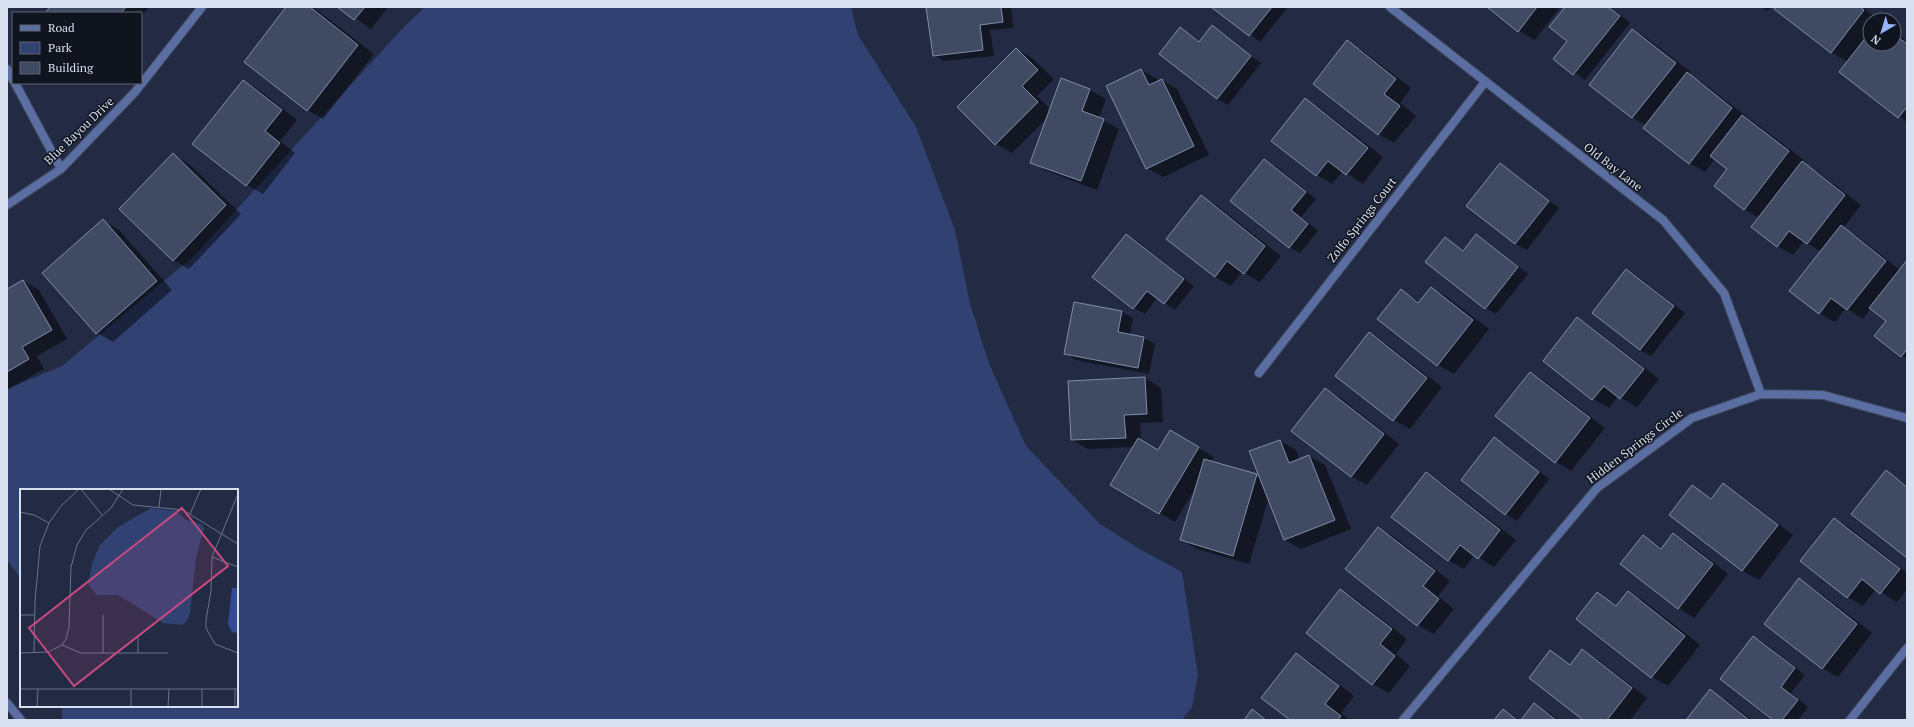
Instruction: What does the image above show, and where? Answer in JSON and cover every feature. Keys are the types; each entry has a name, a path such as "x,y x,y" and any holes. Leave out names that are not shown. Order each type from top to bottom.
{"street":[{"name":"Blue Bayou Drive","path":"142,83 202,7"},
{"name":"Old Bay Lane","path":"1390,7 1663,220 1724,293 1761,394"},
{"path":"7,69 12,78"},
{"name":"Zolfo Springs Court","path":"1259,373 1485,82"},
{"path":"16,84 61,169"},
{"name":"Blue Bayou Drive","path":"7,205 61,169 141,84"},
{"name":"Hidden Springs Circle","path":"1403,720 1597,488 1692,418 1761,394 1823,395 1907,418"},
{"path":"1850,720 1907,648"},
{"path":"7,703 21,720"}],"green space":[{"path":"425,7 851,7 858,35 916,127 955,230 970,304 990,366 1026,446 1100,524 1138,548 1182,572 1198,675 1192,707 1182,720 62,720 62,707 238,707 238,489 20,489 20,578 7,560 7,389 62,366 194,256 402,29"}],"building":[{"path":"50,7 126,7 122,12 46,12"},
{"path":"286,7 310,7 358,45 307,111 244,62"},
{"path":"337,7 365,7 354,20"},
{"path":"926,7 1001,7 1003,22 980,25 983,50 933,56"},
{"path":"1211,7 1272,7 1249,36"},
{"path":"1487,7 1537,7 1518,32"},
{"path":"1565,7 1608,7 1620,16 1573,75 1553,59 1567,41 1549,27"},
{"path":"1775,7 1860,7 1864,10 1831,53 1774,9"},
{"path":"1212,25 1251,56 1217,99 1159,54 1180,27 1199,42"},
{"path":"1632,29 1676,63 1632,118 1589,85"},
{"path":"1347,40 1396,79 1384,94 1400,106 1378,135 1313,84"},
{"path":"1902,40 1907,44 1907,107 1898,118 1839,72 1862,42 1862,52 1902,52"},
{"path":"1016,48 1038,70 1022,86 1038,102 995,145 957,107"},
{"path":"1141,69 1149,85 1162,79 1194,146 1146,169 1106,86"},
{"path":"1687,72 1732,108 1689,164 1643,128"},
{"path":"1061,78 1090,89 1082,111 1104,119 1081,181 1030,163"},
{"path":"243,80 282,110 265,131 280,143 246,186 192,144"},
{"path":"1305,98 1368,148 1346,175 1328,161 1316,176 1271,141"},
{"path":"1742,115 1789,151 1744,210 1714,186 1727,169 1710,156"},
{"path":"173,153 226,205 173,261 119,209"},
{"path":"1264,159 1306,192 1291,210 1308,224 1289,248 1230,201"},
{"path":"1802,161 1845,195 1807,244 1789,231 1777,247 1751,227"},
{"path":"1500,163 1549,201 1515,244 1466,206"},
{"path":"1201,195 1265,246 1244,274 1227,261 1215,277 1166,239"},
{"path":"103,219 157,281 96,334 42,273"},
{"path":"1841,225 1886,261 1847,310 1831,298 1819,314 1789,291"},
{"path":"1126,234 1184,279 1164,304 1147,291 1133,309 1092,277"},
{"path":"1476,234 1518,267 1485,309 1425,262 1445,237 1463,251"},
{"path":"1907,260 1907,349 1901,357 1874,336 1886,321 1869,308"},
{"path":"1626,269 1674,306 1640,350 1592,313"},
{"path":"23,280 52,330 22,347 29,359 7,372 7,289"},
{"path":"1431,287 1473,320 1437,366 1377,319 1401,289 1418,303"},
{"path":"1074,302 1122,311 1118,332 1144,337 1138,368 1064,354"},
{"path":"1577,317 1644,369 1620,399 1604,386 1592,400 1543,361"},
{"path":"1369,332 1427,378 1393,421 1335,376"},
{"path":"1530,372 1590,418 1555,463 1495,416"},
{"path":"1145,377 1147,414 1124,415 1126,438 1071,440 1068,381"},
{"path":"1325,388 1384,434 1351,477 1291,431"},
{"path":"1170,430 1199,447 1159,514 1110,485 1138,438 1158,450"},
{"path":"1494,437 1539,472 1505,515 1461,480"},
{"path":"1280,440 1289,463 1309,455 1335,520 1284,540 1249,451"},
{"path":"1204,459 1257,474 1233,556 1180,540"},
{"path":"1886,470 1907,487 1907,558 1851,514"},
{"path":"1426,472 1500,530 1478,559 1460,545 1448,561 1391,517"},
{"path":"1723,483 1778,525 1742,571 1669,515 1692,485 1711,499"},
{"path":"1834,518 1900,569 1880,594 1862,579 1847,598 1800,561"},
{"path":"1378,527 1435,571 1423,586 1439,599 1417,626 1345,569"},
{"path":"1673,533 1713,564 1678,609 1620,564 1643,535 1661,549"},
{"path":"1799,578 1857,624 1822,669 1764,624"},
{"path":"1340,589 1392,629 1380,644 1395,656 1372,685 1306,633"},
{"path":"1628,591 1685,636 1651,678 1576,619 1597,592 1616,606"},
{"path":"1753,636 1795,668 1781,687 1798,700 1782,720 1773,720 1720,679"},
{"path":"1582,649 1632,688 1607,720 1583,720 1529,678 1550,650 1570,665"},
{"path":"1296,653 1339,686 1325,704 1341,716 1338,720 1290,720 1261,698"},
{"path":"1710,689 1749,720 1686,720"},
{"path":"1534,703 1556,720 1521,720"},
{"path":"1252,709 1266,720 1244,720"},
{"path":"1503,709 1517,720 1494,720"}]}
